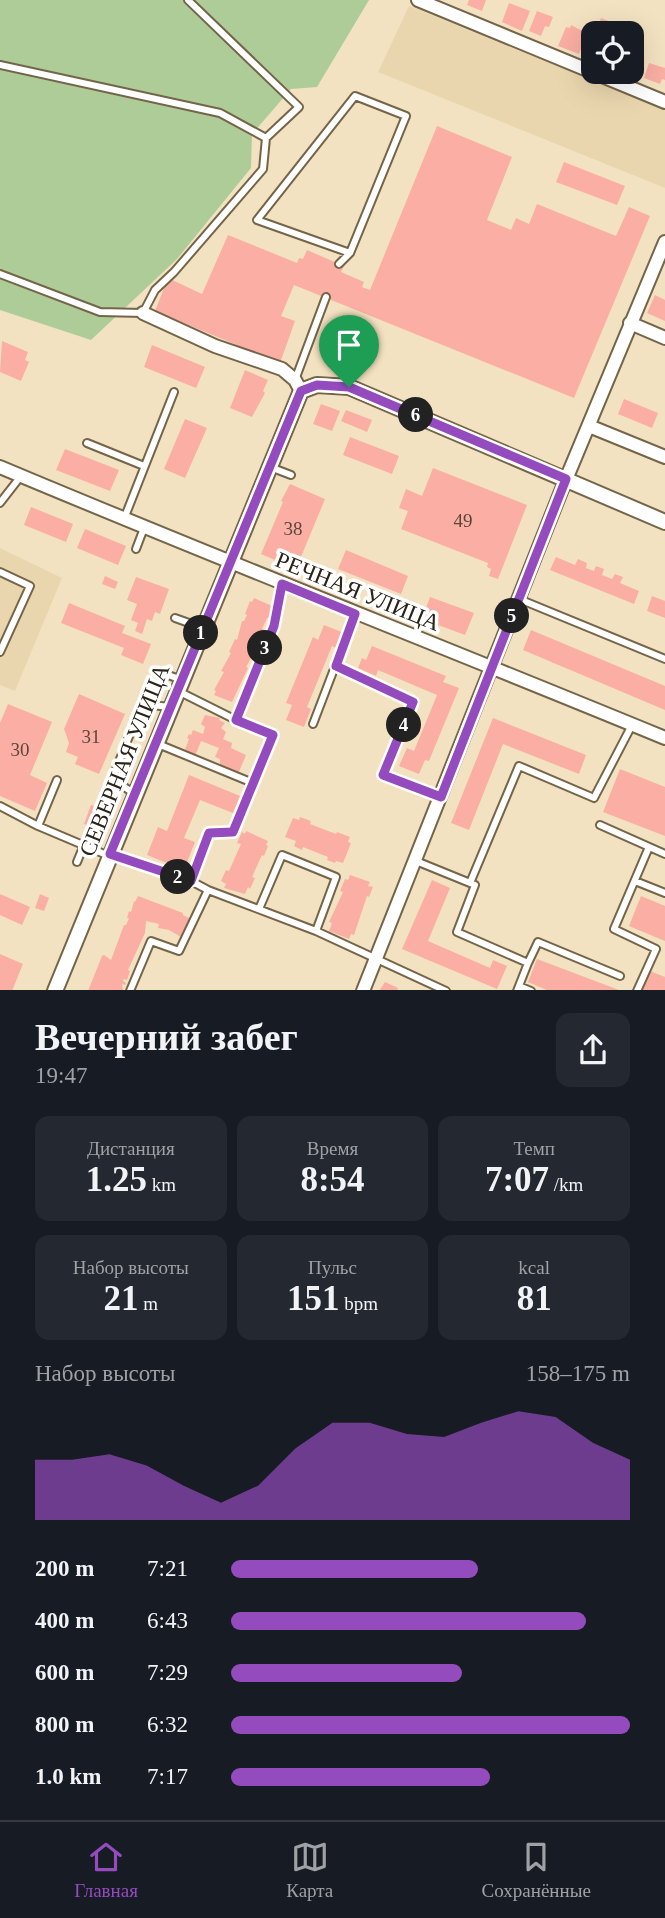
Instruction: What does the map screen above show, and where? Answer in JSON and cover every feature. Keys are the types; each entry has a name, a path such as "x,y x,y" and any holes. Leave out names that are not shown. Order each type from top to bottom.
{"street":[{"path":"418,0 665,102"},
{"path":"363,990 566,479 665,242"},
{"path":"143,313 215,346 282,369 298,385 349,387 665,522"},
{"path":"630,323 665,338"},
{"name":"СЕВЕРНАЯ УЛИЦА","path":"55,990 270,466 298,385"},
{"path":"589,426 665,457"},
{"name":"РЕЧНАЯ УЛИЦА","path":"0,467 229,563 665,738"}],"lane":[{"path":"0,274 100,312 143,313 155,290 174,272 262,169 266,138 299,107 188,0"},
{"path":"0,65 220,113 266,138"},
{"path":"339,264 350,253 406,116 355,96 257,220 350,253"},
{"path":"298,385 326,298"},
{"path":"124,519 174,392"},
{"path":"87,443 144,466"},
{"path":"270,466 290,475"},
{"path":"0,503 21,476"},
{"path":"136,549 144,528"},
{"path":"0,573 30,586 0,652"},
{"path":"236,720 274,626 282,584"},
{"path":"519,599 665,659"},
{"path":"313,724 355,614"},
{"path":"175,618 203,628"},
{"path":"336,666 413,702 383,775 441,797"},
{"path":"157,671 236,720 273,735 233,832 209,833 191,881"},
{"path":"135,794 112,779 142,704 170,707"},
{"path":"470,883 519,766 594,798 632,725"},
{"path":"156,743 253,783"},
{"path":"38,826 57,780"},
{"path":"0,806 38,826 109,855 191,881 316,931 446,990"},
{"path":"600,825 665,854"},
{"path":"77,862 84,845"},
{"path":"649,847 614,929 665,952"},
{"path":"259,909 282,855 335,877 316,931"},
{"path":"416,860 475,885 457,932 528,963"},
{"path":"635,881 665,893"},
{"path":"130,990 151,941 178,951 208,890"},
{"path":"530,990 518,988 538,942 620,976"},
{"path":"637,990 656,949"}],"shaded area":[{"path":"409,6 581,76 581,84 601,84 665,110 665,188 378,72"},
{"path":"0,548 62,578 15,691 0,685"}],"green space":[{"path":"0,0 369,0 317,87 291,89 252,134 251,168 177,259 91,340 0,310"}],"building":[{"path":"469,0 486,0 482,11 467,5"},
{"path":"509,3 530,11 522,31 502,22"},
{"path":"537,11 553,17 541,36 529,31"},
{"path":"571,25 581,30 579,54 558,46 566,27 570,28"},
{"path":"649,63 665,68 665,80 662,79 660,84 644,78"},
{"path":"437,126 512,157 487,220 511,230 516,218 529,224 537,204 616,236 629,207 650,216 574,398 294,285 281,316 295,321 280,363 155,311 168,278 202,294 228,235 297,263 299,258 303,259 307,250 344,266 341,272 364,282 362,287 370,290"},
{"path":"564,162 625,186 617,205 556,182"},
{"path":"655,295 665,300 665,321 647,313"},
{"path":"2,341 28,352 25,360 29,362 21,381 0,372"},
{"path":"152,345 205,367 196,388 144,367"},
{"path":"245,370 268,380 263,391 265,393 252,417 230,408"},
{"path":"624,399 658,413 652,428 618,414"},
{"path":"321,404 340,411 332,431 313,424"},
{"path":"346,410 372,420 367,432 341,421"},
{"path":"185,419 207,428 185,478 164,469"},
{"path":"350,437 399,456 392,474 343,455"},
{"path":"65,449 119,470 110,491 56,470"},
{"path":"433,468 527,505 498,579 489,576 491,569 487,567 488,563 401,529 408,511 399,508 406,489 422,496"},
{"path":"290,484 325,499 296,569 261,554"},
{"path":"31,507 73,524 66,542 24,525"},
{"path":"85,529 126,546 118,565 77,548"},
{"path":"346,550 408,576 401,594 338,569"},
{"path":"556,557 575,565 578,559 587,563 586,568 594,571 596,566 604,569 602,575 612,579 615,574 623,577 620,583 639,591 634,604 550,570"},
{"path":"105,576 118,582 115,589 102,584"},
{"path":"136,577 169,589 160,614 155,612 152,621 147,619 142,634 135,631 138,623 131,620 137,604 127,600"},
{"path":"652,596 665,601 665,618 647,611"},
{"path":"430,597 474,613 465,635 422,619"},
{"path":"254,598 272,606 270,610 273,612 267,618 232,702 214,695 214,690 224,672 221,671 231,653 229,652 235,639 237,640 250,601"},
{"path":"69,603 125,626 122,633 151,644 143,664 121,655 124,648 61,623"},
{"path":"324,625 344,633 338,649 332,646 307,707 311,709 304,727 286,720 292,705 286,703 313,637 318,640"},
{"path":"531,630 665,686 665,710 523,650"},
{"path":"372,646 446,676 443,682 459,688 429,761 425,760 419,774 399,766 407,748 414,751 437,695 378,670 376,676 358,668 362,658 366,660"},
{"path":"79,694 125,714 99,774 75,764 78,757 66,752 69,743 64,729"},
{"path":"8,704 52,722 30,775 47,783 35,811 0,796 0,723"},
{"path":"205,715 220,718 219,720 225,723 221,728 226,732 223,739 232,743 231,748 246,755 238,774 220,766 220,759 215,757 219,748 201,741 195,756 184,752 189,739 187,738 193,730 203,734 205,727 201,724"},
{"path":"493,718 586,755 579,774 503,744 469,830 451,823"},
{"path":"620,769 665,787 665,836 603,812"},
{"path":"189,775 240,796 233,813 200,800 184,838 195,842 184,870 147,855 158,827 167,831"},
{"path":"91,805 109,812 102,830 84,824"},
{"path":"300,817 311,821 310,824 350,837 348,842 351,843 343,863 327,860 328,857 303,847 302,850 294,846 296,841 285,837 293,818 299,820"},
{"path":"246,831 268,841 268,846 252,877 255,878 250,889 248,887 245,894 224,888 226,884 221,881 226,870 229,871 241,844 237,843 242,832 245,834"},
{"path":"350,875 370,882 368,886 373,887 369,897 367,896 354,935 351,934 349,939 329,931 332,923 329,922 343,892 340,891 345,879 348,880"},
{"path":"432,880 450,888 428,941 490,968 493,960 507,966 497,989 402,949"},
{"path":"0,894 30,907 22,925 0,915"},
{"path":"40,894 49,898 44,911 35,908"},
{"path":"138,896 183,913 189,918 186,931 183,930 181,937 169,930 158,928 159,924 146,921 145,933 128,970 127,980 123,981 126,983 122,984 123,990 88,990 102,956 111,960 129,918 129,911 131,912"},
{"path":"641,896 665,906 665,941 629,926"},
{"path":"0,954 23,964 12,990 0,990"},
{"path":"537,959 619,990 547,990 528,982"},
{"path":"647,972 665,977 665,990 642,990"},
{"path":"385,982 398,988 397,990 380,990"}],"route":[{"path":"317,385 349,387 566,479 441,797 383,775 413,702 336,666 355,614 282,584 274,626 236,720 273,735 233,832 209,833 191,881 110,854 301,391 317,385"}]}
